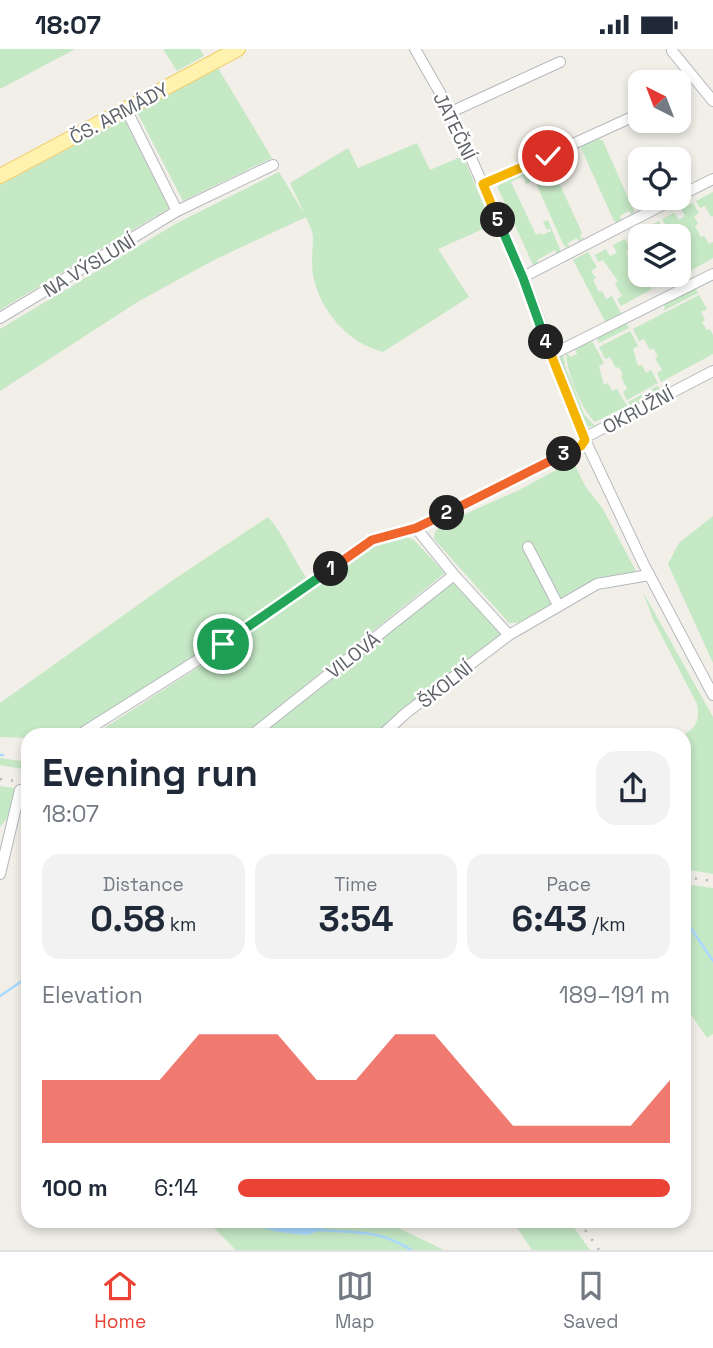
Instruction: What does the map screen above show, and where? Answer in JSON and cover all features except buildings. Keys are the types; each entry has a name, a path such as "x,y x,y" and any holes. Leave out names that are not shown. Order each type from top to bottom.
{"main road":[{"name":"ČS. ARMÁDY","path":"0,176 238,49"}],"street":[{"name":"JATEČNÍ","path":"415,49 451,112 483,184 523,278 585,440"},
{"path":"672,51 713,101"},
{"path":"680,63 692,56"},
{"path":"451,112 560,62"},
{"path":"126,109 177,211"},
{"path":"483,184 628,119"},
{"name":"NA VÝSLUNÍ","path":"0,318 177,211 273,165"},
{"path":"691,190 713,179"},
{"path":"523,278 652,210"},
{"path":"551,355 713,274"},
{"name":"OKRUŽNÍ","path":"713,371 585,440 649,575 713,695"},
{"path":"95,728 223,644 372,540 416,528 581,446 585,440"},
{"path":"416,528 454,575 509,635"},
{"path":"528,547 558,605"},
{"name":"VILOVÁ","path":"261,728 454,575"},
{"name":"ŠKOLNÍ","path":"390,728 509,635 558,605 608,580 649,575"},
{"path":"0,874 20,790"}],"green space":[{"path":"0,49 75,49 0,89"},
{"path":"163,49 200,49 204,56 177,71"},
{"path":"218,68 272,158 183,201 137,112"},
{"path":"124,119 169,208 0,310 0,185"},
{"path":"596,138 603,141 628,197 628,210 634,211 632,216 629,211 620,216 622,222 614,221 581,148"},
{"path":"417,143 430,170 463,156 492,225 438,249 469,297 383,352 370,348 347,333 322,301 313,275 313,235 306,217 214,260 139,301 0,391 0,329 177,223 279,172 305,215 290,183 348,148 358,168"},
{"path":"546,161 551,165 582,233 581,238 584,237 580,243 577,238 568,243 570,249 564,246 531,172 531,168"},
{"path":"524,172 531,182 526,184 523,176 511,182 536,235 551,231 550,228 547,230 543,222 548,220 561,252 558,255 555,250 537,260 539,265 534,267 497,186"},
{"path":"713,192 711,217 705,206 700,208 696,201"},
{"path":"693,203 699,213 694,216 698,224 695,226 701,237 704,236 709,244 713,242 713,258 691,270 691,224 665,224 662,219 674,213 679,220 685,216 682,210 691,210"},
{"path":"625,239 628,244 628,287 652,289 621,306 617,299 622,296 615,284 618,281 603,260 598,262 595,255 606,249 610,256 617,253 613,245"},
{"path":"588,252 597,267 591,271 596,278 593,280 599,292 602,291 606,299 612,296 622,315 606,323 573,260"},
{"path":"694,286 698,293 663,311 665,308 662,302"},
{"path":"699,295 707,309 701,312 705,320 702,322 713,335 713,354 661,382 657,373 662,370 655,358 658,356 653,348 650,350 644,339 639,341 633,329"},
{"path":"626,323 629,328 599,343 596,336"},
{"path":"630,331 638,346 633,349 638,366 642,365 646,373 651,370 658,383 627,400 623,392 627,389 621,376 623,374 610,357 605,359 599,347"},
{"path":"592,341 604,363 599,367 604,385 608,383 612,391 617,389 627,406 595,422 576,390 566,353 571,357 577,354 575,349"},
{"path":"563,353 584,414 595,426 588,427 584,424 559,359"},
{"path":"657,386 663,391 632,407 628,402"},
{"path":"573,461 585,486 603,509 637,573 596,580 538,615 509,623 434,539 435,532 441,525 519,490"},
{"path":"713,516 713,663 668,564 679,543"},
{"path":"268,517 307,579 230,634 91,725 84,728 21,728 21,738 0,737 0,703 173,580"},
{"path":"407,537 414,540 445,573 252,728 104,728 233,645 374,546"},
{"path":"452,581 503,635 387,728 269,728"},
{"path":"643,592 713,717 713,874 691,870 691,730 698,719 697,704 653,619"},
{"path":"0,758 21,761 21,769 0,765"},
{"path":"0,786 21,789 21,813 13,811 0,827"},
{"path":"691,885 713,888 713,1034 707,1038 691,1014"},
{"path":"214,1228 398,1228 444,1250 236,1250"},
{"path":"517,1228 574,1228 590,1250 532,1250"}],"water":[{"path":"263,1228 324,1229 307,1235"}],"waterway":[{"path":"691,928 713,961"},
{"path":"0,996 21,982"},
{"path":"317,1230 377,1235 411,1250"}],"railway":[{"path":"0,779 21,782"},
{"path":"691,878 713,881"},
{"path":"584,1228 599,1250"}],"route":[{"path":"223,644 372,540 416,528 495,491 581,446 585,440 523,278 483,184 548,156"}]}
